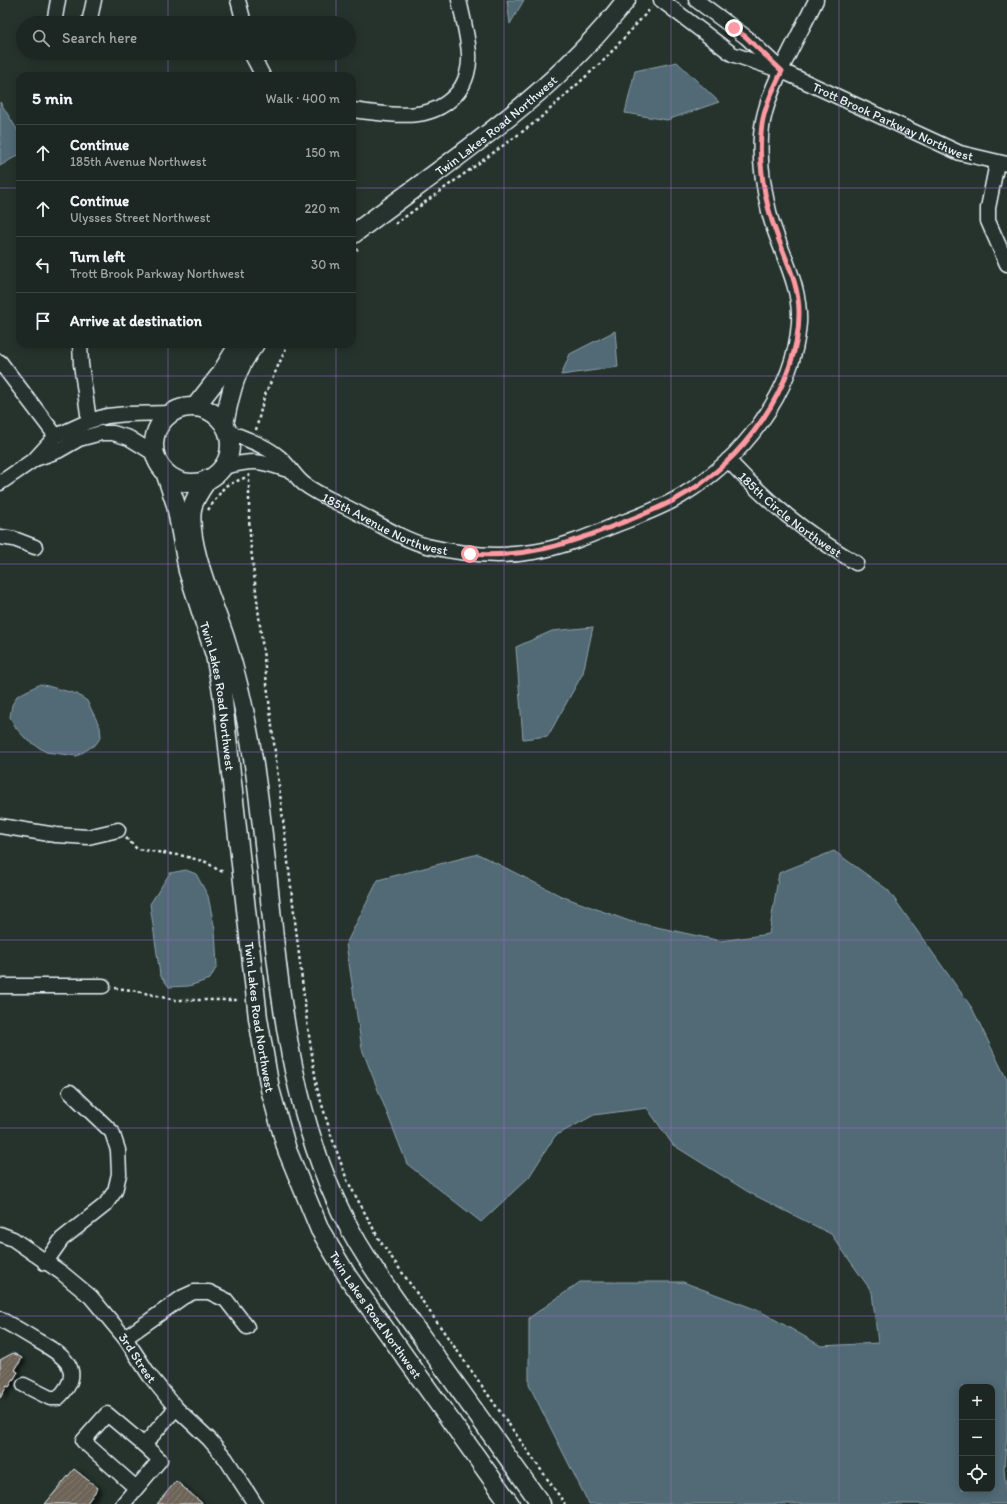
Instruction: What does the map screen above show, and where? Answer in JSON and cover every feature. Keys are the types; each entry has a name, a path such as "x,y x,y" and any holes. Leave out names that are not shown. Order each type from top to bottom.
{"main road":[{"name":"Twin Lakes Road Northwest","path":"356,232 513,115 552,82 570,65 626,0"},
{"path":"195,407 220,376 237,348"},
{"path":"226,428 216,416 206,410 195,407 183,408 172,412 163,420 156,430 154,442 155,454 165,472 174,479 185,482 197,483 208,479 223,467 229,456 230,443 226,428 233,382 244,357 252,348"},
{"name":"Twin Lakes Road Northwest","path":"165,472 175,499 188,571 215,655 220,685 258,1018 270,1089 287,1150 317,1223 348,1277 510,1504"},
{"name":"Twin Lakes Road Northwest","path":"208,479 192,508 194,545 236,671 250,736 292,1064 314,1148 336,1203 367,1258 541,1504"}],"street":[{"path":"55,16 58,0"},
{"path":"91,16 94,0"},
{"path":"238,0 242,16"},
{"path":"356,110 416,116 429,113 452,99 460,89 469,66 469,54 459,0"},
{"name":"Trott Brook Parkway Northwest","path":"661,0 732,54 782,71 935,143 960,153 1002,163"},
{"name":"Trott Brook Parkway Northwest","path":"696,0 746,37 782,71"},
{"name":"185th Avenue Northwest","path":"226,428 266,448 282,459 303,483 316,491 407,538 427,546 470,554 492,555 534,552 591,535 640,516 678,498 707,478 728,460 762,420 778,392 792,360 798,326 799,312 797,291 770,216 762,165 762,124 771,94 816,0"},
{"path":"255,60 262,72"},
{"path":"1002,163 988,208 988,220 1007,264"},
{"path":"80,348 89,421"},
{"path":"0,362 56,436"},
{"path":"0,484 35,459 56,436 89,421 107,416 172,412"},
{"path":"35,459 58,451 79,439 101,433 113,433 129,438 155,454"},
{"name":"185th Circle Northwest","path":"728,460 754,488 799,526 856,563"},
{"name":"185th Avenue Northwest","path":"223,467 250,461 270,463 292,472"},
{"path":"0,537 14,539 34,547"},
{"path":"0,826 56,835 88,837 118,830"},
{"path":"0,986 103,986"},
{"path":"45,1263 62,1239 105,1205 115,1191 119,1174 118,1150 112,1132 70,1092"},
{"name":"3rd Street","path":"0,1234 13,1239 45,1263 62,1273 91,1297 125,1338 150,1376 176,1408 210,1439 226,1459 255,1504"},
{"path":"125,1338 183,1297 194,1292 209,1292 226,1300 247,1327"},
{"path":"0,1319 58,1353 69,1365 71,1375 70,1382 58,1398 50,1398 24,1385"},
{"path":"144,1446 176,1408"},
{"path":"123,1504 160,1460 107,1414 83,1441 136,1488"}],"path":[{"path":"255,434 264,397 286,348"},
{"path":"250,461 249,518 251,549 298,955 317,1088 332,1138 347,1180 380,1241 565,1504"},
{"path":"118,830 137,849 199,860 206,862 224,872"},
{"path":"103,986 132,990 175,1000 238,1000"}],"water":[{"path":"507,0 524,0 510,24"},
{"path":"677,62 719,102 667,120 625,113 635,71"},
{"path":"0,102 16,128 16,156 0,166"},
{"path":"615,331 618,367 561,375 570,354"},
{"path":"593,627 583,673 548,736 523,739 516,647 552,631"},
{"path":"40,684 77,694 87,701 100,727 101,737 96,744 77,756 46,752 26,739 16,728 10,717 12,705 17,696"},
{"path":"834,851 888,890 972,1008 1007,1080 1007,1434 1004,1468 1007,1504 589,1504 529,1385 529,1318 580,1282 683,1282 760,1311 821,1346 878,1343 872,1292 831,1234 750,1193 673,1145 647,1108 594,1115 555,1136 529,1177 481,1222 407,1164 362,1049 346,944 378,880 478,854 561,896 629,921 721,941 769,934 779,873"},
{"path":"186,870 196,874 208,896 215,930 217,966 210,979 189,986 169,987 160,975 150,904 170,873"}],"building":[{"path":"13,1353 22,1358 15,1370 18,1372 0,1398 0,1360"},
{"path":"74,1469 98,1488 86,1504 45,1504"},
{"path":"176,1481 203,1504 157,1504"}],"route":[{"path":"470,554 492,555 534,552 591,535 640,516 678,498 713,474 728,460 762,420 778,392 792,360 796,343 799,312 795,284 770,216 762,165 762,124 766,107 782,71 746,37 734,28"}]}
